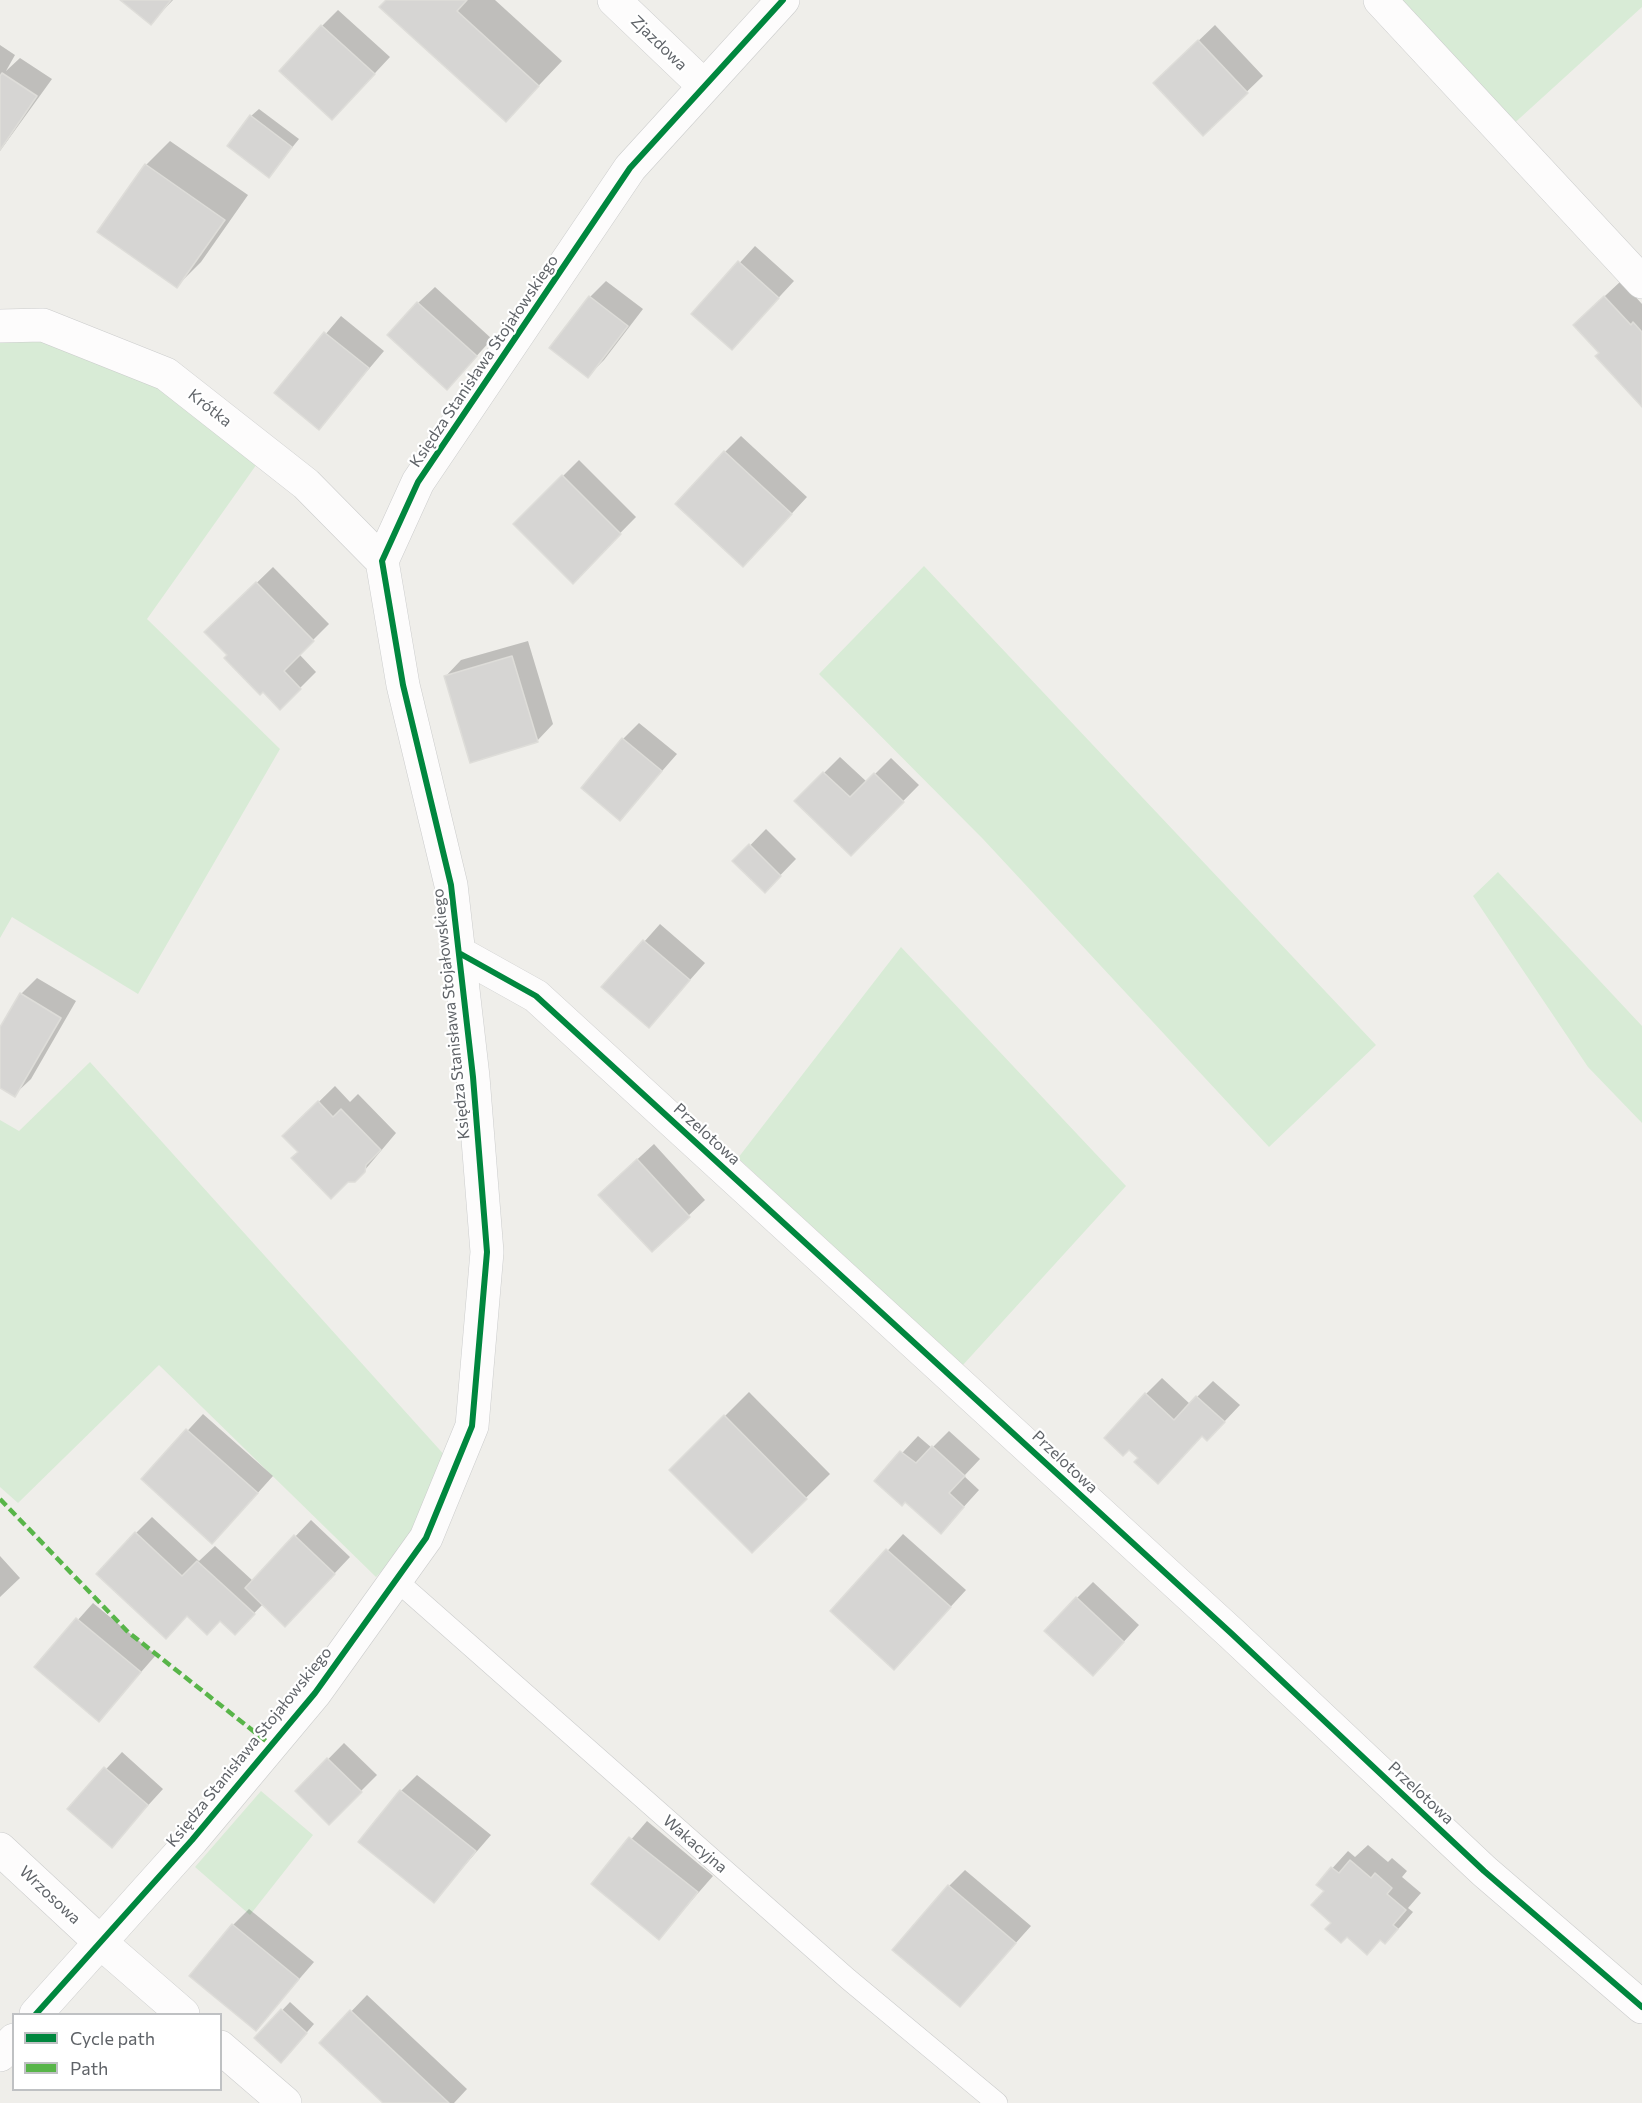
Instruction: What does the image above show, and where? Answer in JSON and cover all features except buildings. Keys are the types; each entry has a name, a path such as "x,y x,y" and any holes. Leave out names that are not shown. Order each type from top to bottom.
{"street":[{"name":"Zjazdowa","path":"614,0 704,86"},
{"name":"Księdza Stanisława Stojałowskiego","path":"37,2013 192,1840 315,1693 426,1538 472,1426 487,1252 473,1077 451,885 403,685 382,561 418,482 630,168 783,0"},
{"path":"1380,0 1642,282"},
{"name":"Krótka","path":"0,326 44,325 166,374 306,484 382,561"},
{"name":"Przelotowa","path":"459,953 536,996 1224,1626 1484,1871 1642,2007"},
{"name":"Wrzosowa","path":"0,1849 100,1942 182,2013"},
{"path":"0,2055 12,2042"},
{"path":"222,2049 285,2103"}],"lane":[{"name":"Wakacyjna","path":"396,1580 848,1979 997,2103"}],"green space":[{"path":"1394,0 1642,0 1642,7 1509,128"},
{"path":"0,335 38,335 159,381 259,461 147,619 280,749 138,994 12,917 0,938"},
{"path":"924,566 1376,1045 1269,1147 983,839 819,674"},
{"path":"1498,872 1642,1026 1642,1123 1588,1067 1473,896"},
{"path":"901,947 1126,1186 962,1366 738,1158"},
{"path":"90,1062 448,1459 413,1538 376,1577 159,1365 18,1503 0,1487 0,1120 19,1131"},
{"path":"261,1791 313,1835 250,1915 195,1867"}],"marked path":[{"path":"0,1499 128,1632 271,1745"}],"cycle path":[{"path":"37,2013 192,1840 315,1693 426,1538 472,1426 487,1252 473,1077 451,885 403,685 382,561 418,482 630,168 783,0"},
{"path":"459,953 536,996 1232,1634 1484,1871 1642,2007"}]}
